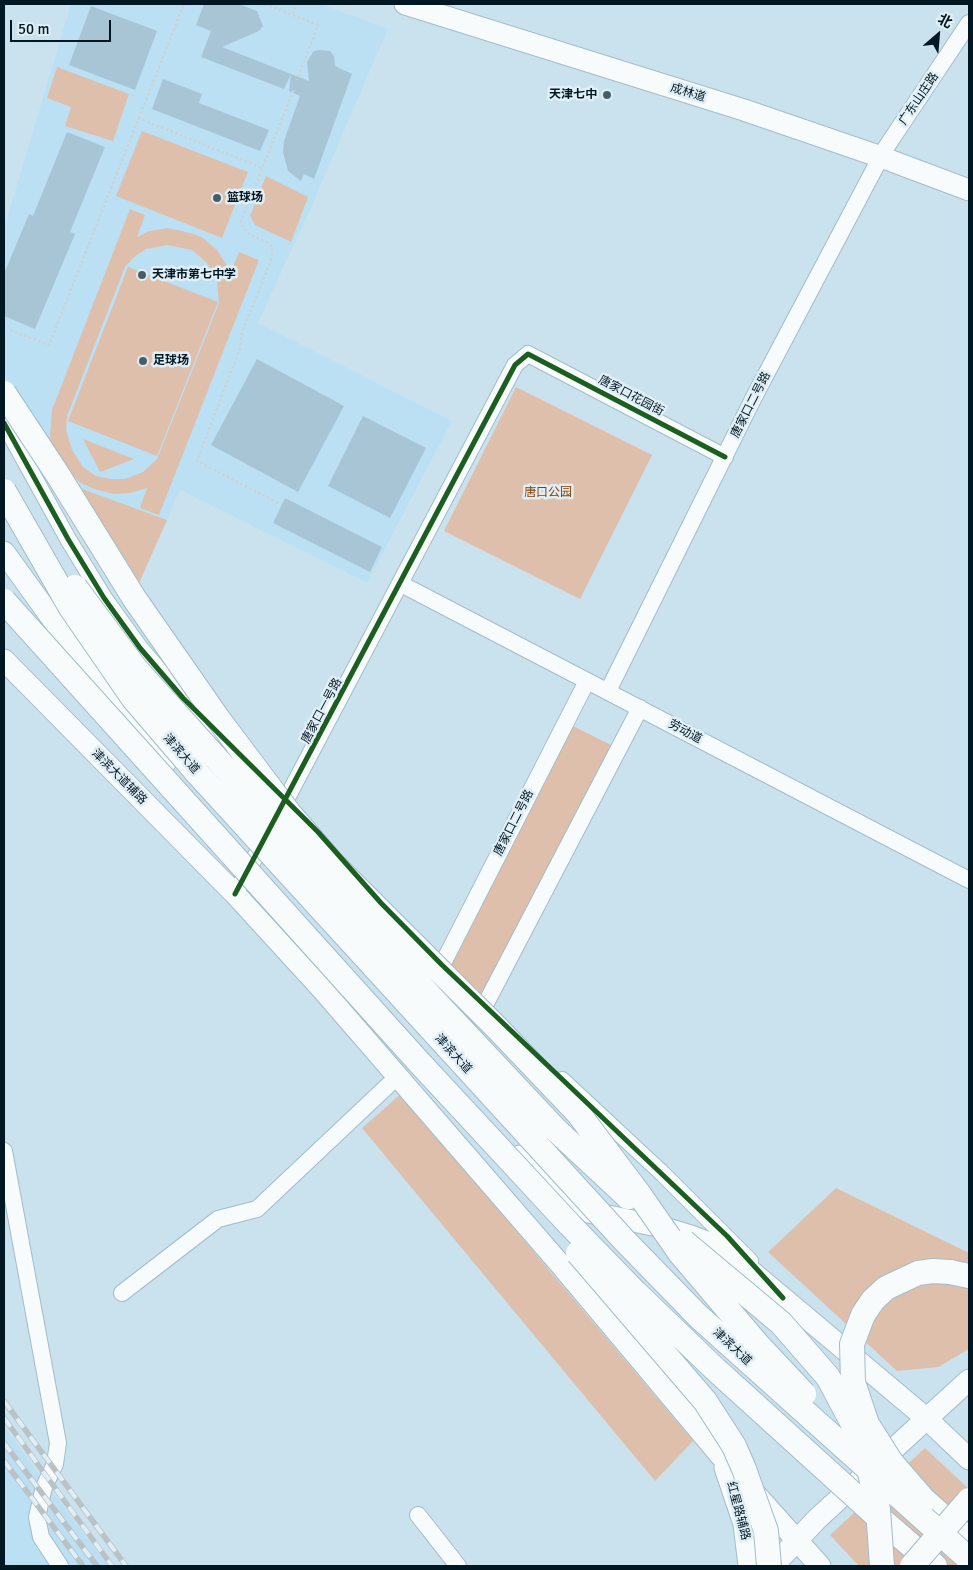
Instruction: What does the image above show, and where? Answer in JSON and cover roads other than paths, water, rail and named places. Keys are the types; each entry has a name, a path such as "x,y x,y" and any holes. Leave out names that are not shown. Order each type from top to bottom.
{"highway":[{"path":"4,393 53,467 134,598 219,720 289,813 333,864 578,1113 639,1194 680,1253 758,1345 800,1390"},
{"name":"津滨大道","path":"4,491 71,608 133,698 198,774 624,1240 698,1316 969,1559"},
{"path":"20,518 136,670 431,997 578,1151 619,1189 759,1302 814,1359 842,1401 868,1464 878,1509 882,1566"},
{"path":"4,601 107,707 417,1060 636,1293 716,1369 876,1515 935,1566"},
{"path":"4,616 107,707"},
{"path":"417,1060 483,1146 544,1212 705,1401 734,1446 744,1469 766,1531 769,1566"},
{"path":"624,1240 800,1390 969,1540"},
{"path":"924,1500 890,1462 867,1424 853,1382 852,1344 856,1328 873,1300 886,1288 900,1280 932,1271 969,1276"},
{"path":"912,1566 969,1500"},
{"path":"876,1515 921,1566"},
{"path":"930,1566 969,1518"}],"main road":[{"name":"成林道","path":"404,4 883,153 969,190"},
{"name":"成林道","path":"442,4 969,182"},
{"path":"4,552 107,707 510,1146 557,1192 588,1212 658,1226 714,1245 733,1256 926,1419 969,1459"},
{"name":"津滨大道辅路","path":"4,660 235,894 398,1076 560,1264 721,1456 796,1542 819,1565"},
{"path":"773,1566 817,1519 969,1380"},
{"name":"红星路辅路","path":"721,1456 744,1524 749,1566"},
{"path":"817,1519 811,1545 819,1565"}],"street":[{"name":"广东山庄路","path":"883,153 969,23"},
{"name":"唐家口二号路","path":"608,691 754,397 883,153"},
{"name":"唐家口花园街","path":"528,354 725,457"},
{"name":"唐家口一号路","path":"235,894 401,584 515,365 528,354"},
{"path":"4,423 68,540 104,598 140,648 182,698 318,832 381,903 442,965 727,1236 783,1298"},
{"name":"劳动道","path":"401,584 969,880"},
{"name":"唐家口二号路","path":"442,965 587,681"},
{"path":"484,1006 640,708"},
{"path":"122,1293 218,1219 257,1209 398,1076"},
{"path":"4,1151 58,1442 55,1464 44,1487 37,1517 41,1537 60,1566"},
{"path":"418,1515 458,1566"}],"railway":[{"path":"4,1401 126,1566"},
{"path":"4,1418 112,1566"},
{"path":"4,1443 97,1566"},
{"path":"4,1461 83,1566"}],"place":[{"name":"天津七中","path":"607,95"},
{"name":"篮球场","path":"217,198"},
{"name":"天津市第七中学","path":"142,275"},
{"name":"足球场","path":"143,361"}],"park label":[{"name":"唐口公园","path":"548,493"}]}
